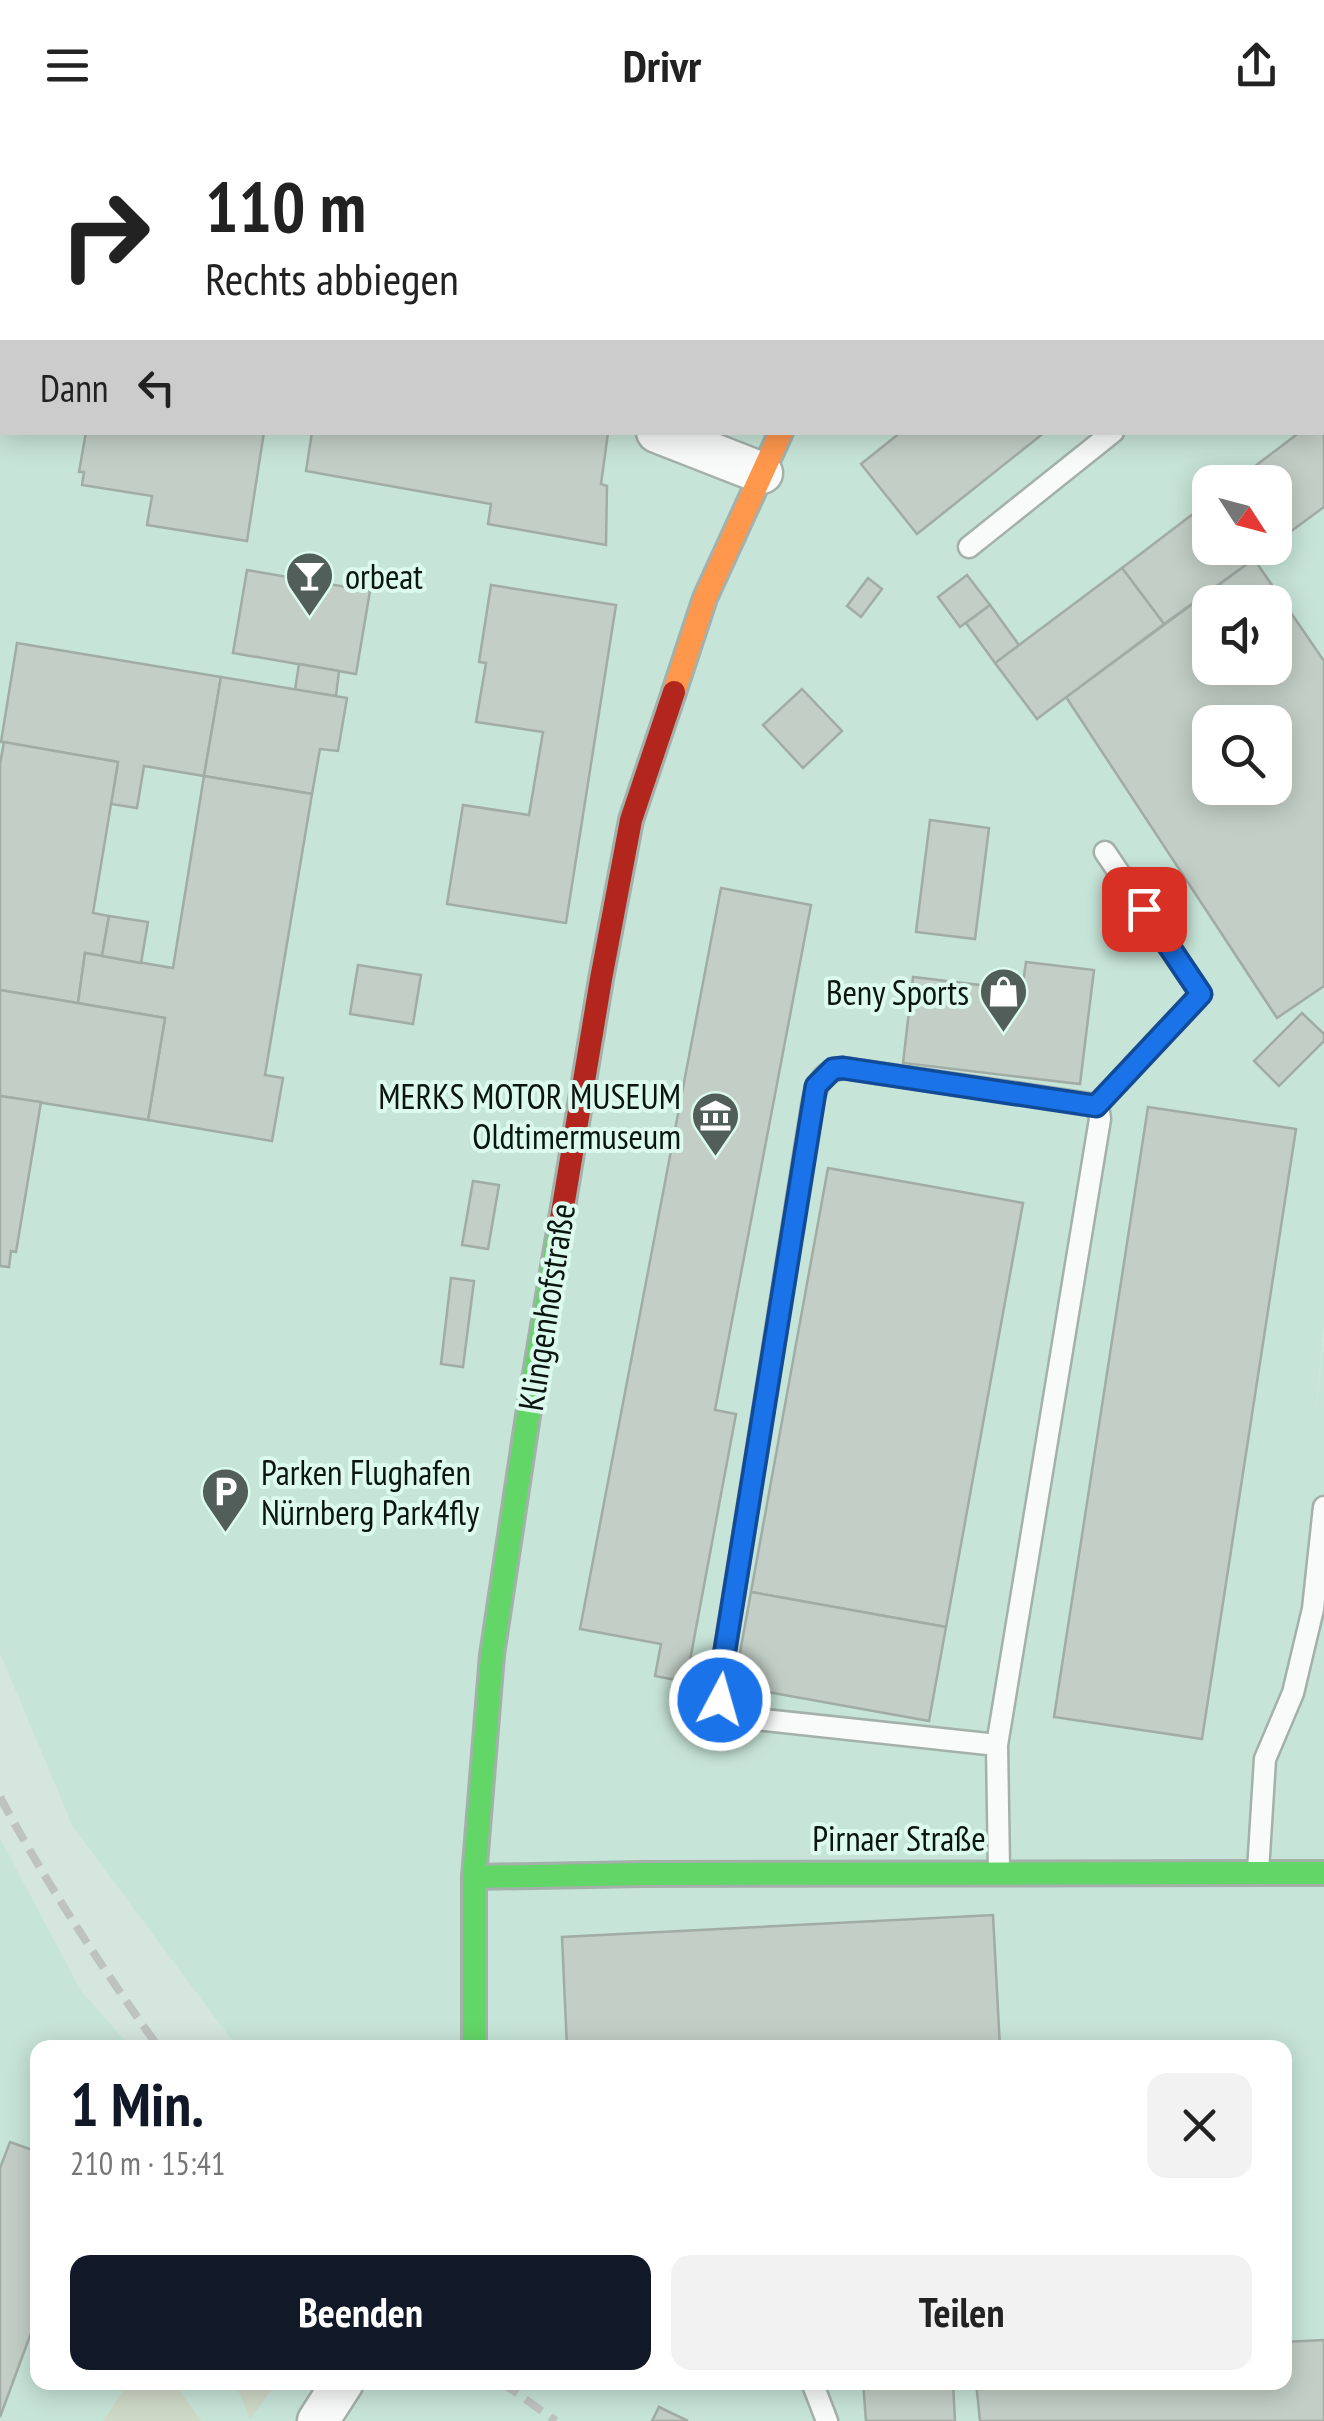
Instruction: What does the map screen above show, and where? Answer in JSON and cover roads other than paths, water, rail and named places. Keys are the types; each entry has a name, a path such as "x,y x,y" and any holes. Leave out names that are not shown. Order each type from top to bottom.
{"street":[{"path":"665,435 762,473"},
{"name":"Klingenhofstraße","path":"474,2040 474,1877 495,1636 601,980 631,820 705,598 780,435"},
{"name":"Pirnaer Straße","path":"474,1877 1324,1873"},
{"path":"318,2421 339,2390"}],"lane":[{"path":"969,547 1108,435"},
{"path":"1096,1106 1201,994 1106,852"},
{"path":"997,1745 737,1717 723,1708 719,1687 816,1086 833,1069 843,1068 1096,1106"},
{"path":"999,1874 997,1745 1100,1119 1096,1106"},
{"path":"1258,1873 1265,1759 1293,1694 1313,1609 1324,1507"},
{"path":"815,2390 827,2421"}],"railway":[{"path":"0,1797 75,1925 153,2040"},
{"path":"512,2390 556,2421"}],"place":[{"name":"orbeat","path":"310,618"},
{"name":"Beny Sports","path":"1004,1034"},
{"name":"MERKS MOTOR MUSEUM Oldtimermuseum","path":"716,1158"},
{"name":"Parken Flughafen Nürnberg Park4fly","path":"226,1534"}]}
